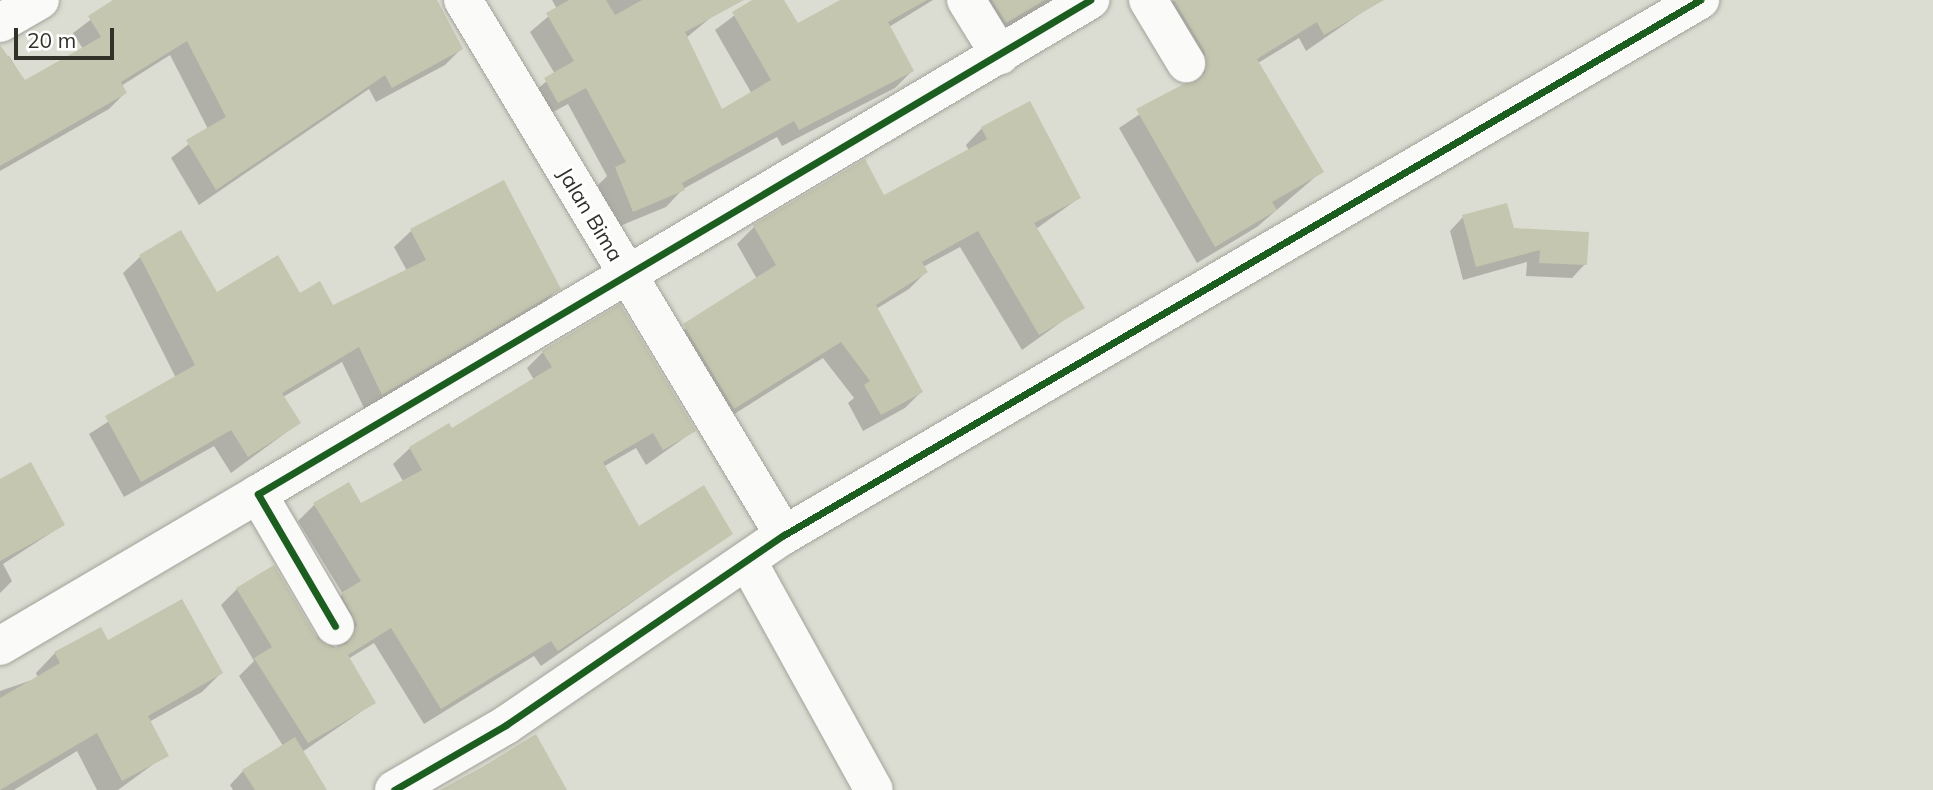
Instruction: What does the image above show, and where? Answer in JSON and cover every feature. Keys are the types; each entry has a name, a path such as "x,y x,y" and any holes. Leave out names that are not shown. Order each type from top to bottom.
{"street":[{"path":"0,23 40,0"},
{"name":"Jalan Bima","path":"463,0 784,535"},
{"path":"966,0 1000,55"},
{"path":"0,646 625,272 1090,0"},
{"path":"1148,0 1186,63"},
{"path":"394,790 506,725 784,535 1700,0"},
{"path":"258,494 335,626"},
{"path":"748,562 874,790"}],"building":[{"path":"113,0 437,0 463,49 392,88 385,75 216,190 186,140 226,117 187,41 121,82 127,93 0,166 0,45 25,80 101,37 88,16"},
{"path":"569,0 606,0 615,15 642,0 744,0 685,32 722,109 771,80 732,12 752,0 784,0 798,23 840,0 927,0 888,22 914,71 799,130 794,121 682,183 685,190 633,212 615,167 626,162 586,88 558,103 544,78 574,61 546,13"},
{"path":"992,0 1045,0 1006,23"},
{"path":"1174,0 1384,0 1324,35 1317,22 1257,59 1324,172 1272,202 1277,210 1215,247 1136,109 1205,73 1205,52"},
{"path":"1030,101 1081,198 1034,223 1085,308 1039,335 978,231 922,262 928,272 876,305 923,392 881,415 864,385 870,381 841,342 734,409 683,324 776,265 753,225 865,159 884,195 987,139 981,127"},
{"path":"504,180 561,289 382,395 359,347 282,393 301,423 248,457 231,430 141,482 105,416 195,365 139,255 181,230 217,292 278,255 300,293 320,281 333,305 426,260 410,229"},
{"path":"1507,203 1514,228 1589,232 1587,265 1539,263 1540,250 1476,267 1462,215"},
{"path":"620,304 696,431 663,450 653,433 603,462 639,526 704,485 733,534 558,651 551,641 441,709 391,628 348,655 376,703 308,743 254,658 272,647 236,588 274,565 317,638 334,648 347,644 357,625 341,593 361,581 313,503 349,482 361,503 422,470 409,447 449,423 452,428 552,367 542,351"},
{"path":"31,462 65,525 0,561 0,479"},
{"path":"182,599 223,673 148,716 169,756 122,781 97,733 0,790 0,698 60,663 54,652 101,627 108,640"},
{"path":"536,734 567,790 440,790 484,766"},
{"path":"295,737 327,790 255,790 242,770"}],"cycle path":[{"path":"335,626 258,494 1090,0"},
{"path":"394,790 506,725 784,535 1700,0"}]}
